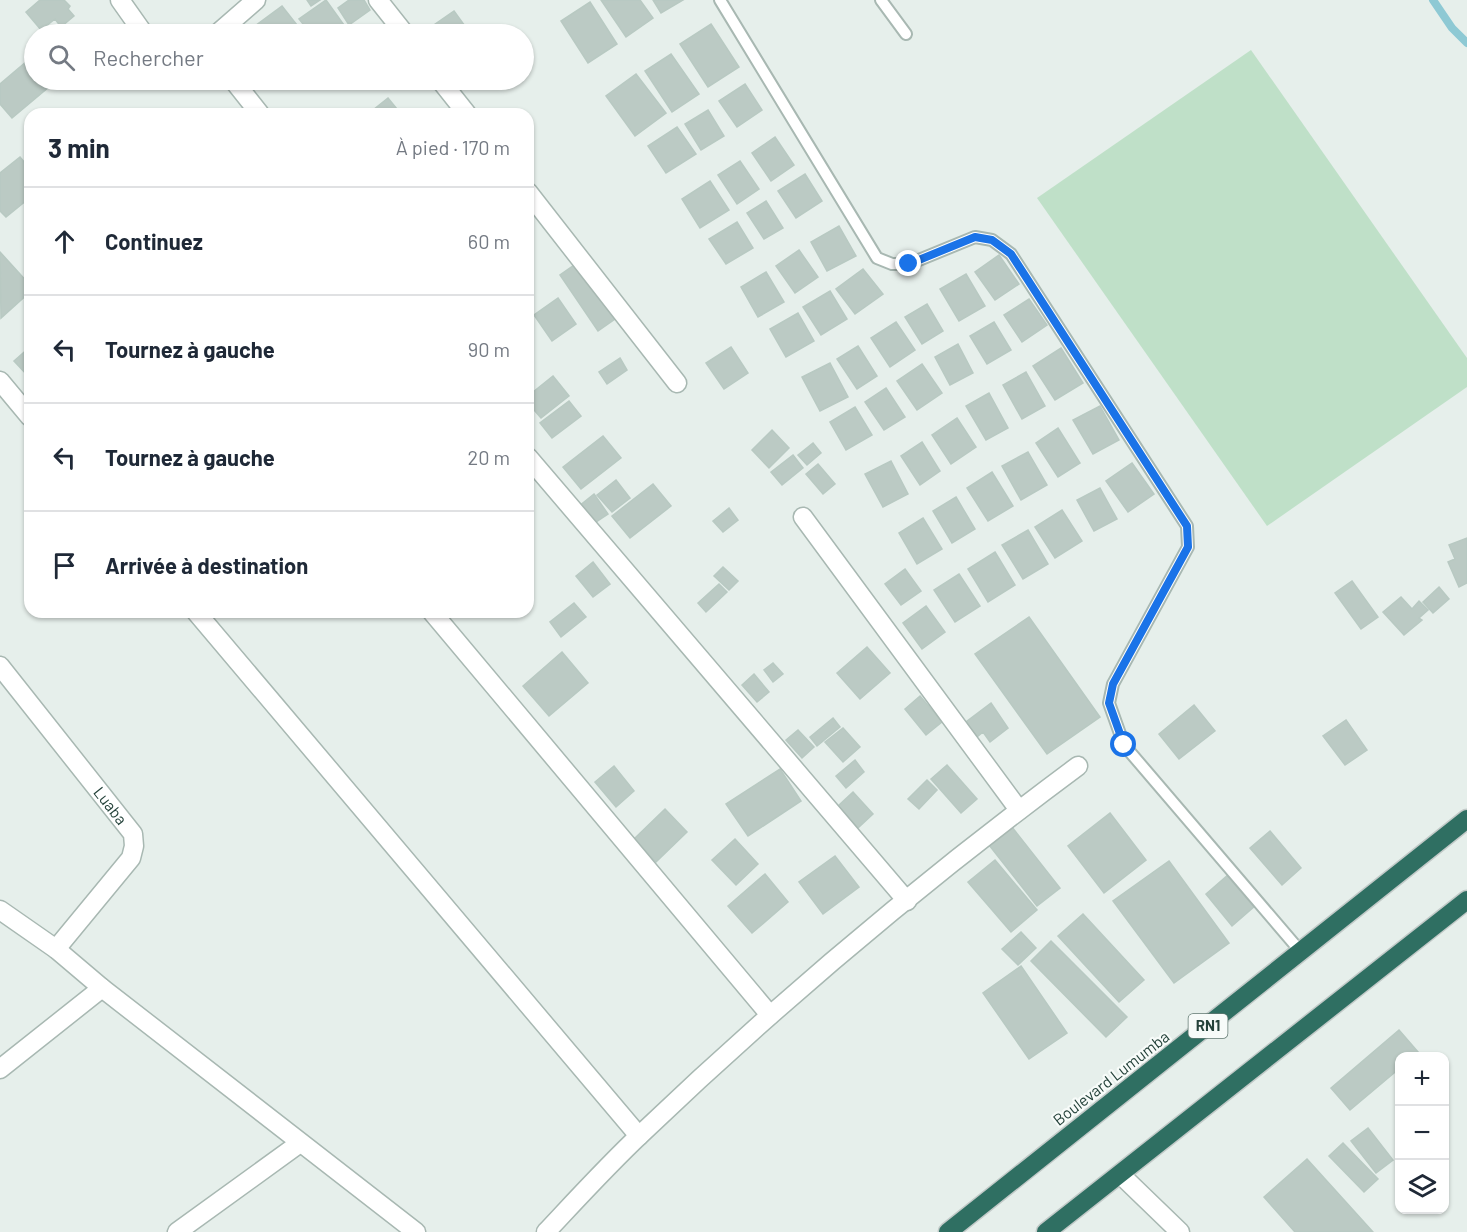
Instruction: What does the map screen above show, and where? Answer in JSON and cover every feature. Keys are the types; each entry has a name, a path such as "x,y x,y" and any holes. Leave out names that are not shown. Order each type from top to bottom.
{"highway":[{"name":"Boulevard Lumumba","path":"948,1232 1467,819"},
{"path":"1046,1232 1467,900"}],"street":[{"path":"120,0 137,24"},
{"path":"228,24 256,0"},
{"path":"378,0 397,24"},
{"path":"241,90 255,108"},
{"path":"448,90 462,108"},
{"path":"534,200 677,383"},
{"path":"0,381 24,410"},
{"path":"534,464 907,901"},
{"path":"803,517 1019,810"},
{"path":"201,618 639,1136"},
{"path":"437,618 770,1016"},
{"name":"Luaba","path":"0,666 133,834 134,846 131,858 56,949"},
{"path":"546,1232 639,1136 770,1016 1019,810 1078,766"},
{"path":"0,910 56,949 102,988 416,1232"},
{"path":"0,1069 102,988"},
{"path":"177,1232 300,1143"},
{"path":"1121,1174 1180,1232"}],"lane":[{"path":"720,0 877,258 892,264 909,264 975,237 992,240 1011,254 1187,526 1188,547 1113,684 1109,703 1124,745 1301,952"},
{"path":"881,0 906,34"}],"green space":[{"path":"1251,50 1467,358 1467,387 1267,526 1037,198"}],"building":[{"path":"40,0 64,0 70,6 68,9 74,16 65,24 59,24 55,19 49,24 36,24 26,12"},
{"path":"307,0 320,0 311,6"},
{"path":"326,0 343,24 303,24 299,19"},
{"path":"349,0 364,0 370,10 348,24 338,8"},
{"path":"601,0 640,0 653,18 626,37"},
{"path":"653,0 683,0 661,13"},
{"path":"590,2 617,44 588,63 561,21"},
{"path":"282,6 296,24 258,24"},
{"path":"454,11 463,24 435,24"},
{"path":"711,24 739,67 708,87 680,44"},
{"path":"671,54 699,94 672,112 645,71"},
{"path":"24,64 24,90 45,90 12,118 0,104 0,84"},
{"path":"636,74 666,113 635,136 606,96"},
{"path":"745,84 762,110 737,127 719,101"},
{"path":"388,98 396,108 376,108"},
{"path":"708,110 724,136 701,150 685,124"},
{"path":"677,127 696,154 666,173 648,146"},
{"path":"775,137 794,165 771,181 752,153"},
{"path":"20,157 24,162 24,202 6,217 0,211 0,173"},
{"path":"740,161 759,189 737,204 718,175"},
{"path":"805,174 822,201 796,218 778,191"},
{"path":"710,181 729,210 700,228 682,199"},
{"path":"766,201 783,228 764,239 747,213"},
{"path":"737,222 753,248 726,264 709,239"},
{"path":"839,226 856,256 827,271 811,242"},
{"path":"799,250 818,277 795,293 776,266"},
{"path":"0,252 24,278 24,297 1,318"},
{"path":"999,255 1019,284 995,300 975,272"},
{"path":"577,263 615,319 598,331 560,275"},
{"path":"863,269 883,294 855,314 836,289"},
{"path":"766,272 784,302 758,317 741,287"},
{"path":"966,274 985,306 959,321 940,289"},
{"path":"830,291 847,319 821,335 803,307"},
{"path":"558,298 576,324 552,341 534,315"},
{"path":"1029,299 1047,325 1022,342 1004,315"},
{"path":"927,304 943,331 922,344 905,317"},
{"path":"798,313 814,341 786,357 770,329"},
{"path":"896,322 915,350 890,367 871,338"},
{"path":"994,322 1011,350 987,364 970,336"},
{"path":"958,344 973,373 950,385 935,357"},
{"path":"858,346 877,376 857,389 837,359"},
{"path":"731,347 748,373 724,389 706,363"},
{"path":"1061,348 1083,383 1055,400 1033,366"},
{"path":"24,352 24,372 14,361"},
{"path":"620,358 627,370 607,384 599,372"},
{"path":"830,363 848,397 820,411 802,377"},
{"path":"922,364 942,393 917,410 897,381"},
{"path":"1026,372 1045,406 1022,419 1003,385"},
{"path":"553,376 569,396 541,418 534,410 534,391"},
{"path":"886,388 905,417 884,430 865,402"},
{"path":"989,393 1008,428 986,440 966,406"},
{"path":"569,401 581,416 552,438 540,423"},
{"path":"1100,406 1119,440 1093,454 1073,420"},
{"path":"855,407 872,435 846,450 830,422"},
{"path":"957,418 976,447 951,464 932,435"},
{"path":"1058,428 1080,463 1058,477 1036,443"},
{"path":"772,430 789,448 769,468 752,450"},
{"path":"603,436 621,458 581,489 563,467"},
{"path":"922,442 940,471 920,485 901,456"},
{"path":"813,443 821,453 807,465 798,455"},
{"path":"1028,452 1047,485 1021,500 1002,466"},
{"path":"793,455 803,468 782,485 771,472"},
{"path":"891,461 908,494 883,507 865,474"},
{"path":"1132,463 1154,494 1128,512 1106,481"},
{"path":"818,464 835,484 823,494 806,474"},
{"path":"992,472 1013,506 988,521 967,488"},
{"path":"616,480 630,498 612,512 597,495"},
{"path":"653,484 671,506 630,538 612,516"},
{"path":"1100,488 1117,519 1094,531 1077,500"},
{"path":"594,494 608,514 593,524 579,506"},
{"path":"956,497 975,529 952,543 933,511"},
{"path":"729,508 738,520 723,532 713,521"},
{"path":"1062,510 1082,541 1055,558 1035,527"},
{"path":"923,518 942,549 917,564 899,533"},
{"path":"1028,530 1048,564 1023,579 1002,545"},
{"path":"1467,538 1467,583 1459,587 1448,562 1455,559 1449,545"},
{"path":"995,552 1015,585 988,602 968,569"},
{"path":"593,562 610,584 593,597 576,576"},
{"path":"723,567 738,581 729,590 714,576"},
{"path":"905,569 921,591 901,605 885,584"},
{"path":"959,574 980,606 955,622 934,590"},
{"path":"1352,581 1378,617 1361,629 1335,593"},
{"path":"719,584 727,592 706,612 698,603"},
{"path":"1439,587 1449,599 1433,613 1423,602"},
{"path":"1401,597 1412,609 1419,601 1428,610 1419,618 1422,620 1404,635 1383,612"},
{"path":"574,603 586,617 561,637 550,622"},
{"path":"926,606 945,632 922,649 903,623"},
{"path":"1029,617 1100,717 1047,754 975,654"},
{"path":"867,647 890,673 860,699 837,673"},
{"path":"562,652 588,683 549,716 523,686"},
{"path":"773,663 783,674 773,682 764,670"},
{"path":"754,674 769,692 757,702 742,685"},
{"path":"920,696 942,722 926,735 905,709"},
{"path":"991,703 1008,728 990,742 983,732 977,737 966,722"},
{"path":"1194,705 1215,731 1179,759 1159,734"},
{"path":"833,718 840,727 817,746 810,737"},
{"path":"1346,720 1367,750 1345,765 1323,736"},
{"path":"843,728 860,747 843,762 825,742"},
{"path":"798,730 814,747 802,758 786,740"},
{"path":"855,760 864,772 846,788 836,776"},
{"path":"947,765 977,799 961,813 931,779"},
{"path":"614,766 634,791 616,807 595,782"},
{"path":"780,769 801,801 748,836 726,804"},
{"path":"927,780 937,790 919,809 908,799"},
{"path":"853,792 873,814 858,828 838,806"},
{"path":"665,809 687,832 656,862 634,839"},
{"path":"1110,813 1146,860 1104,893 1068,846"},
{"path":"1008,822 1060,888 1037,906 985,840"},
{"path":"1270,831 1301,868 1282,885 1250,848"},
{"path":"735,839 758,864 736,885 712,860"},
{"path":"835,856 859,887 823,914 799,882"},
{"path":"995,860 1037,910 1011,932 968,882"},
{"path":"1169,861 1229,943 1174,983 1113,901"},
{"path":"765,874 788,902 752,933 728,906"},
{"path":"1229,874 1255,906 1232,926 1206,894"},
{"path":"1083,914 1144,980 1119,1002 1058,936"},
{"path":"1021,932 1036,948 1018,965 1002,949"},
{"path":"1051,941 1127,1017 1106,1037 1031,961"},
{"path":"1021,966 1067,1033 1029,1059 983,993"},
{"path":"1399,1030 1418,1052 1395,1052 1395,1072 1350,1110 1331,1088"},
{"path":"1368,1128 1393,1160 1376,1173 1351,1141"},
{"path":"1343,1143 1378,1179 1364,1192 1329,1156"},
{"path":"1307,1159 1373,1232 1295,1232 1264,1197"}],"waterway":[{"path":"1433,0 1452,28 1467,43"}],"route":[{"path":"909,264 975,237 992,240 1011,254 1187,526 1188,547 1113,684 1109,703 1124,745"}]}
